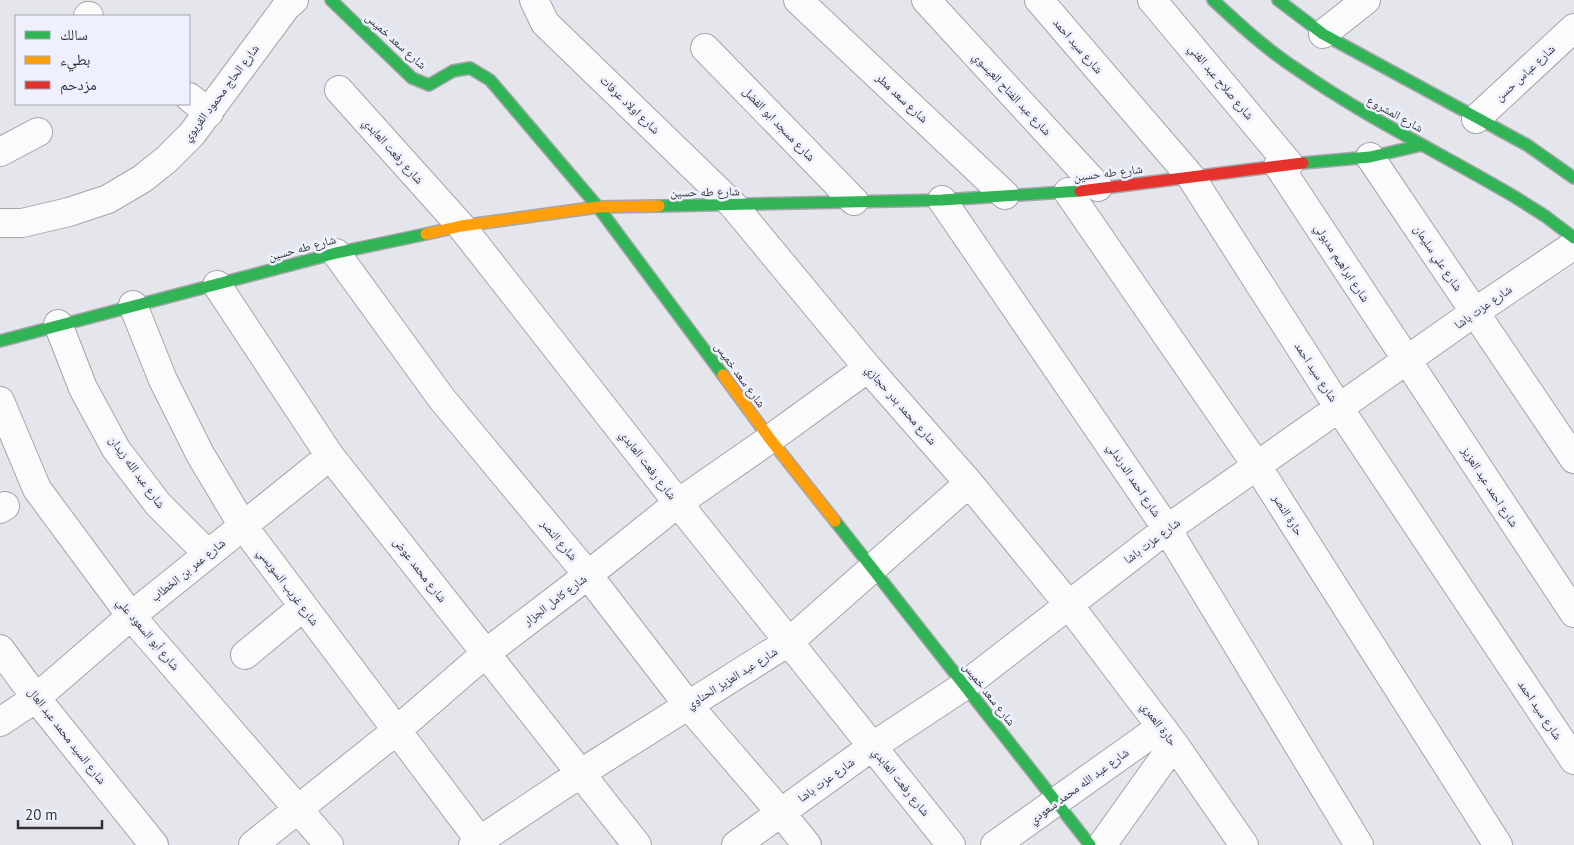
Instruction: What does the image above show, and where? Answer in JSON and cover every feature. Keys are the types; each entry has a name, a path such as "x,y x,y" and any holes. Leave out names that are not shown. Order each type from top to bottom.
{"street":[{"name":"شارع الحاج محمود القريوي","path":"0,223 22,223 69,212 108,199 142,179 167,159 192,134 199,105 294,0"},
{"name":"شارع سعد خميس","path":"331,0 412,78 429,85 453,71 470,68 490,80 598,207 770,439 1090,845"},
{"name":"شارع اولاد عرفات","path":"534,0 544,23 733,205"},
{"name":"شارع سعد مطر","path":"798,0 1005,195"},
{"name":"شارع عبد الفتاح العيسوي","path":"926,0 1098,187"},
{"name":"شارع سيد احمد","path":"1039,0 1191,178 1339,408 1574,760"},
{"name":"شارع صلاح عبد الغني","path":"1152,0 1283,165"},
{"name":"شارع المشروع","path":"1213,0 1288,64 1357,108 1533,207 1574,238"},
{"path":"1278,0 1323,34 1527,145 1549,158 1574,178"},
{"path":"1323,34 1366,0"},
{"name":"شارع عباس حسن","path":"1476,118 1574,28"},
{"name":"شارع مسجد ابو الفضل","path":"705,48 854,201"},
{"name":"شارع رفعت العابدي","path":"339,90 461,226 678,503 952,845"},
{"path":"0,152 38,132"},
{"name":"شارع طه حسين","path":"0,341 58,324 217,285 336,253 461,226 598,207 942,200 1068,192 1283,165 1370,157 1422,144"},
{"name":"شارع علي سليمان","path":"1370,157 1574,460"},
{"name":"شارع ابراهيم مدبولي","path":"1283,165 1407,360"},
{"name":"حارة النصر","path":"1068,192 1257,466 1498,845"},
{"name":"شارع احمد الدرندلي","path":"942,200 1167,529 1359,845"},
{"name":"شارع محمد بدر حجازي","path":"733,205 868,368 969,483 1069,606"},
{"name":"شارع عزت باشا","path":"736,845 873,746 964,686 1167,529 1474,312 1574,245"},
{"name":"شارع النصر","path":"336,253 442,399 588,575 688,705 807,845"},
{"name":"شارع محمد عوض","path":"217,285 330,456 637,845"},
{"name":"شارع غريب السويسي","path":"133,305 163,380 200,454 243,526 479,844"},
{"name":"شارع عبد الله زيدان","path":"58,324 83,388 116,449 158,504 208,554"},
{"name":"شارع احمد عبد العزيز","path":"1407,360 1574,613"},
{"name":"شارع كامل الجزار","path":"253,845 396,731 486,652 588,575 678,503 868,368"},
{"name":"شارع أبو السعود علي","path":"0,401 37,489 131,616 329,845"},
{"name":"شارع عمر بن الخطاب","path":"0,722 36,698 131,616 330,456"},
{"name":"شارع عبد العزيز الحناوي","path":"479,844 580,773 790,641 969,483"},
{"name":"حارة العمري","path":"1069,606 1168,735 1244,845"},
{"path":"245,655 303,607"},
{"name":"شارع السيد محمد عبد العال","path":"0,649 36,698 154,845"},
{"path":"1102,845 1168,735"},
{"name":"شارع عبد الله محمد سعودي","path":"995,845 1056,802 1168,735"}],"traffic: fast":[{"path":"331,0 412,78 429,85 453,71 470,68 490,80 598,207 723,375"},
{"path":"1213,0 1265,46 1324,87 1378,120 1515,197 1545,216 1574,238"},
{"path":"1278,0 1323,34 1527,145 1574,178"},
{"path":"1303,163 1370,157 1422,145"},
{"path":"659,206 942,200 1080,191"},
{"path":"0,341 336,253 426,234"},
{"path":"835,521 1090,845"}],"traffic: slow":[{"path":"426,234 461,226 598,207 659,206"},
{"path":"723,375 770,439 835,521"}],"traffic: jam":[{"path":"1080,191 1303,163"}]}
